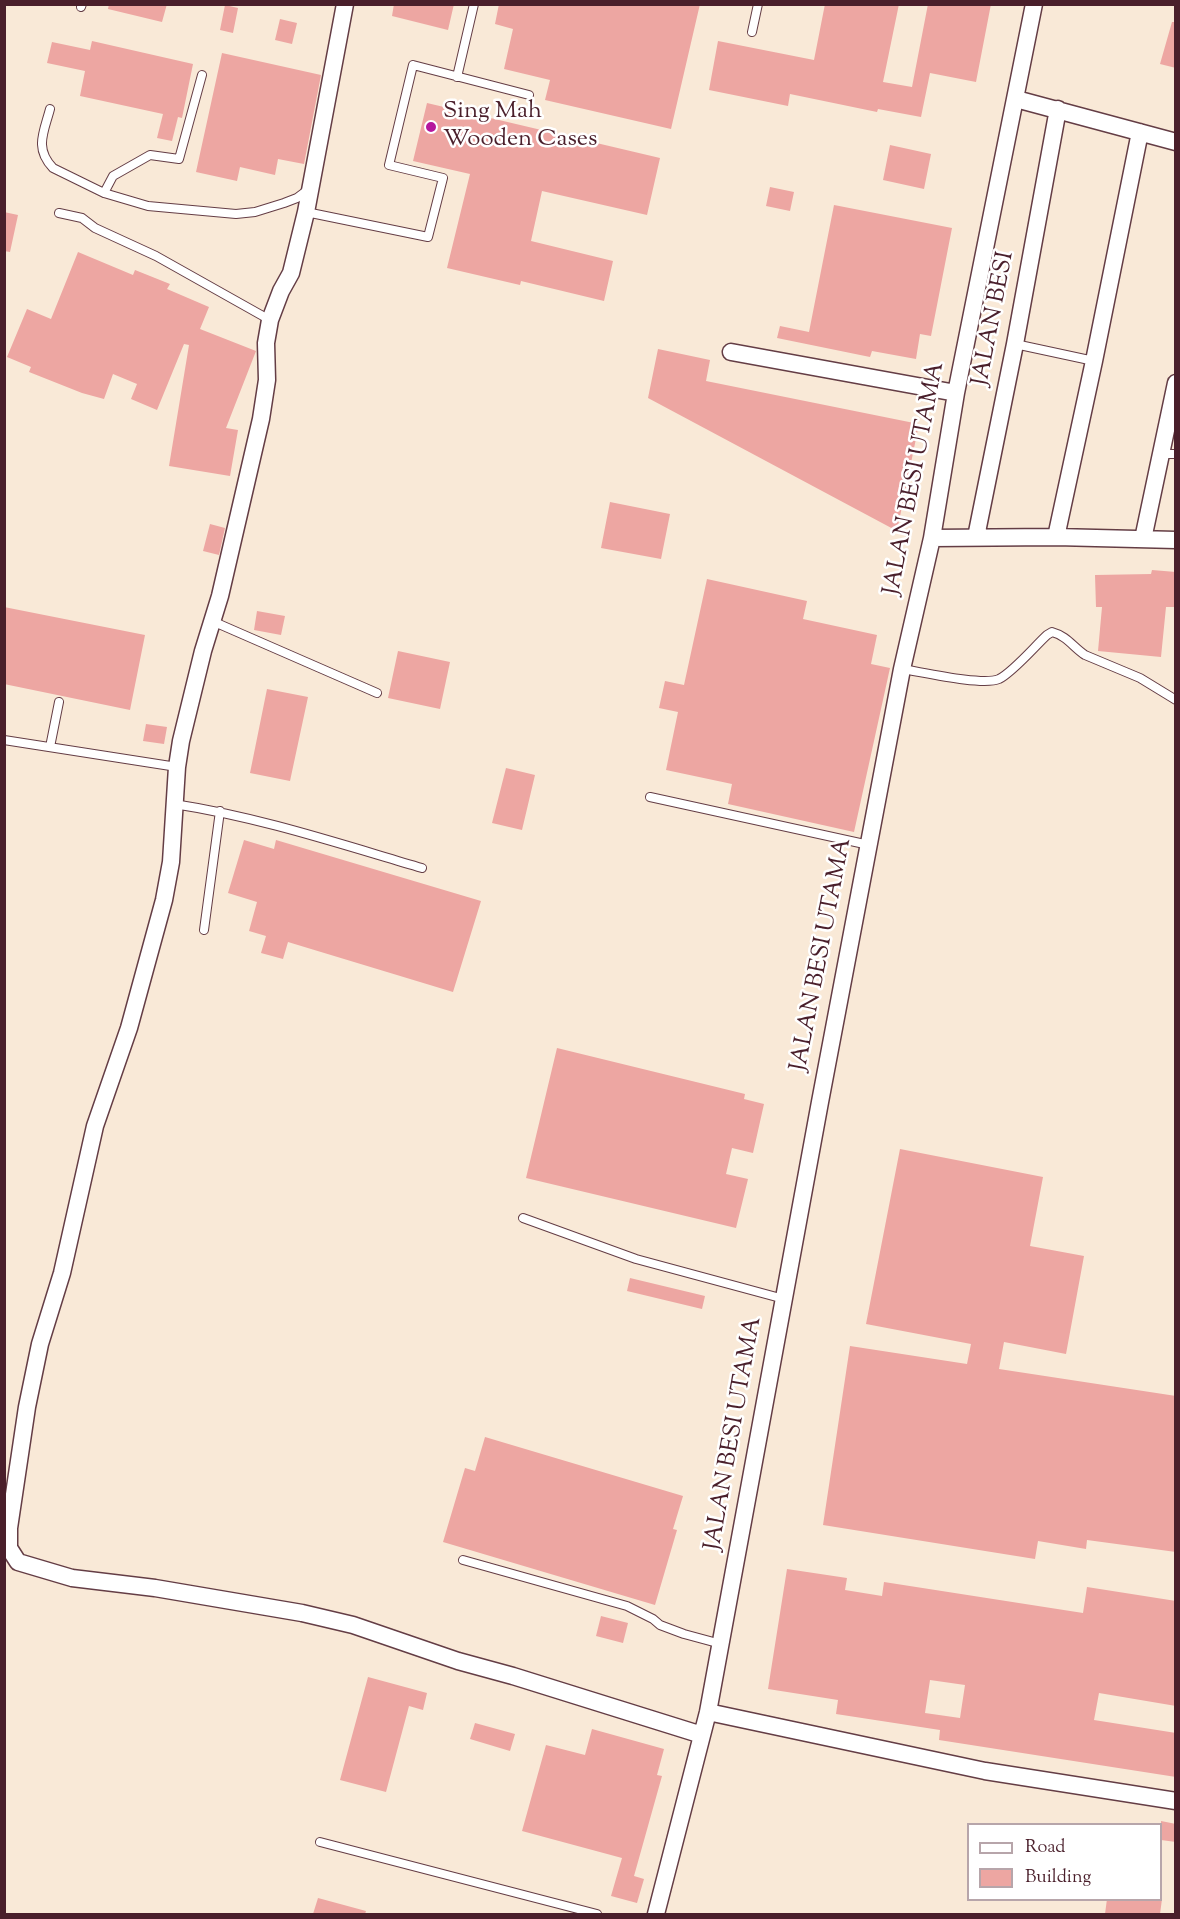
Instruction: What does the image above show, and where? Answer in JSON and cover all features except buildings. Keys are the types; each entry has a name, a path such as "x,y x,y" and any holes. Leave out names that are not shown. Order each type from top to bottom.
{"street":[{"path":"345,4 306,212 291,273 270,320 266,343 267,380 261,418 220,596 203,651 177,767 171,862 164,900 129,1028 95,1126 62,1273 40,1344 27,1407 7,1538 9,1548 18,1562 62,1576 155,1588 353,1624 458,1661 702,1735"},
{"name":"JALAN BESI UTAMA","path":"656,1914 708,1712 902,669 932,538 956,393 1034,4"},
{"path":"1016,99 1176,142"},
{"name":"JALAN BESI","path":"976,537 1015,344 1058,109"},
{"path":"1056,537 1140,132"},
{"path":"731,352 956,393"},
{"path":"1143,539 1168,454 1176,383"},
{"path":"932,538 1056,537 1176,540"},
{"path":"708,1712 985,1770 1176,1801"}],"lane":[{"path":"457,77 474,4"},
{"path":"752,32 758,4"},
{"path":"306,212 428,237 443,178 389,165 413,65 529,95"},
{"path":"104,193 113,176 150,154 179,159 202,75"},
{"path":"51,109 41,145 47,162 53,168 104,193 148,206 236,214 255,212 284,203 297,198 310,188"},
{"path":"59,213 82,218 95,228 156,256 270,320"},
{"path":"1015,344 1094,361"},
{"path":"212,621 377,693"},
{"path":"902,669 992,681 1005,675 1047,634 1052,632 1067,638 1077,650 1085,655 1140,678 1176,700"},
{"path":"50,747 59,702"},
{"path":"4,740 177,767"},
{"path":"650,797 869,845"},
{"path":"174,804 220,811 422,868"},
{"path":"204,930 220,811"},
{"path":"523,1218 636,1259 784,1299"},
{"path":"463,1560 627,1606 660,1625 721,1644"},
{"path":"320,1842 597,1914"}],"place":[{"name":"Sing Mah Wooden Cases","path":"431,127"}]}
